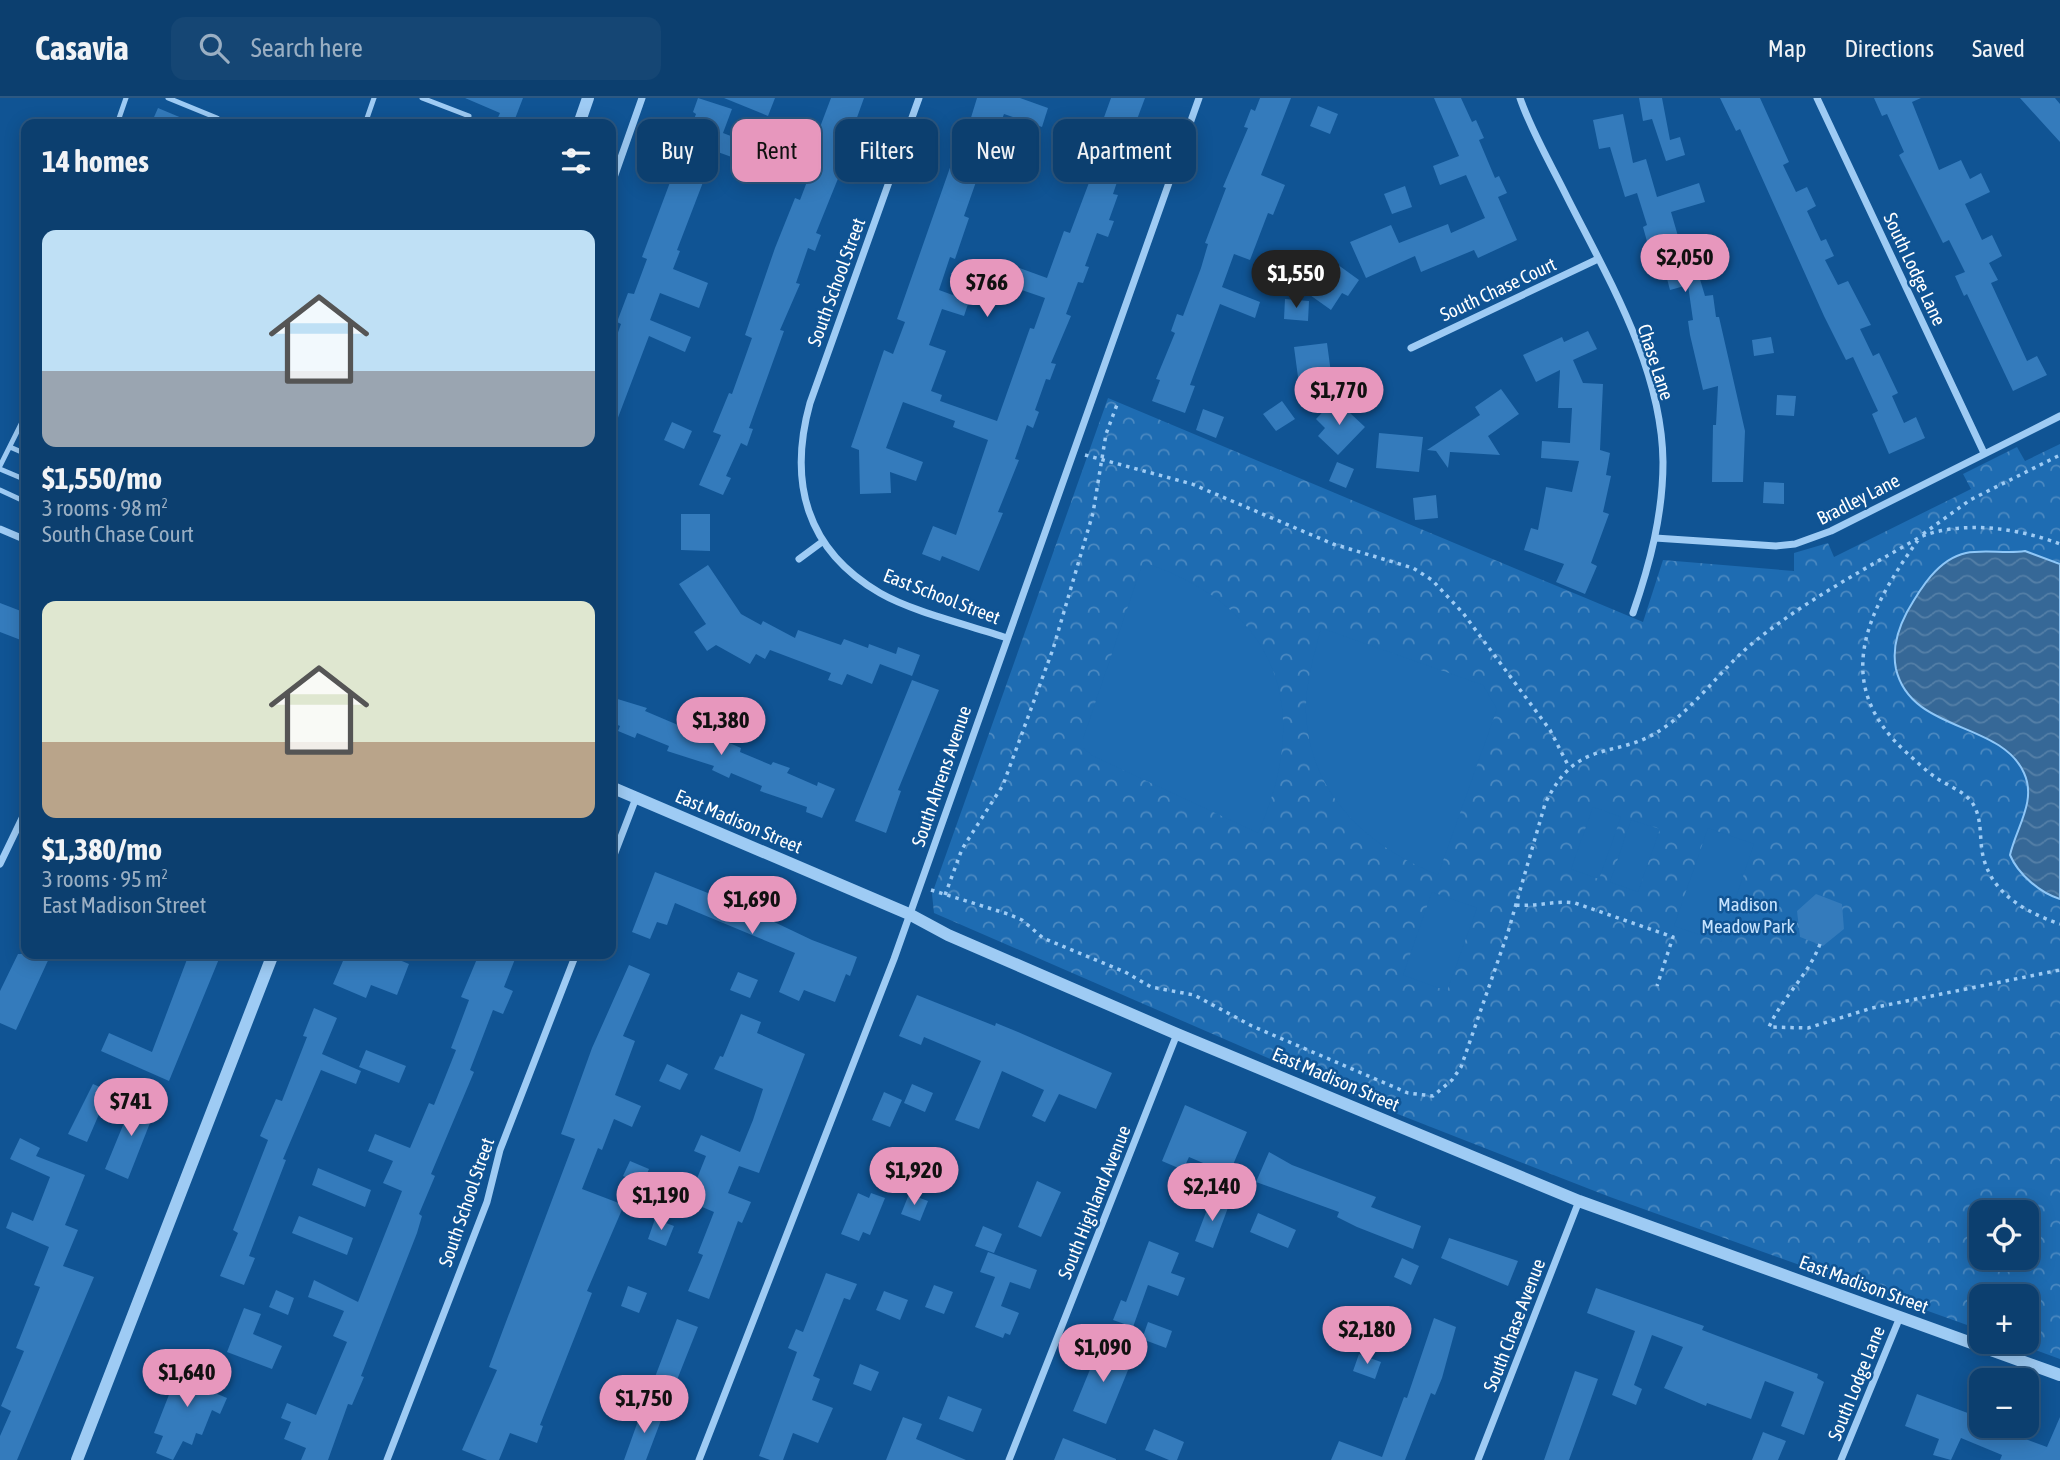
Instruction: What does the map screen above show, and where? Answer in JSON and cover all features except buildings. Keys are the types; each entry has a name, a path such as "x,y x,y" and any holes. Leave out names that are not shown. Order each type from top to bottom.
{"street":[{"path":"616,173 642,98"},
{"name":"South School Street","path":"802,480 800,448 810,403 919,98"},
{"name":"South Ahrens Avenue","path":"699,1460 909,914 1199,98"},
{"name":"Chase Lane","path":"1520,98 1638,346 1657,413 1663,460 1661,502 1655,538 1633,613"},
{"name":"South Lodge Lane","path":"1817,98 1984,453"},
{"path":"580,119 586,99"},
{"name":"South Chase Court","path":"1411,348 1598,259"},
{"name":"Bradley Lane","path":"1655,538 1795,544 1832,531 2060,416"},
{"name":"East School Street","path":"802,480 809,517 822,542 849,571 880,593 1007,638"},
{"path":"0,529 21,538"},
{"path":"799,559 822,542"},
{"name":"East Madison Street","path":"616,789 909,914 948,935 1177,1034 1579,1201 2060,1375"},
{"path":"616,850 636,798"},
{"path":"0,864 21,820"},
{"path":"77,1460 271,959"},
{"name":"South School Street","path":"387,1460 487,1202 500,1150 574,959"},
{"name":"South Highland Avenue","path":"1009,1460 1177,1034"},
{"name":"South Chase Avenue","path":"1478,1460 1579,1201"},
{"name":"South Lodge Lane","path":"1841,1460 1900,1317"}],"lane":[{"path":"119,119 126,98"},
{"path":"169,98 219,119"},
{"path":"367,119 374,98"},
{"path":"422,98 469,116 468,119"},
{"path":"21,429 0,468 21,478"},
{"path":"10,447 21,452"},
{"path":"0,490 21,500"}],"path":[{"path":"945,895 962,849 1003,786 1028,719 1086,540 1101,459 1118,402"},
{"path":"1073,451 1192,484 1333,544 1412,568 1432,580 1463,613 1550,730 1569,767"},
{"path":"919,886 1008,914 1022,920 1043,938 1125,972 1151,987 1194,995 1252,1026 1422,1096 1433,1096 1441,1091 1461,1067 1516,905 1545,804 1554,785 1569,767 1666,727 1743,652 1797,610 1920,537 1969,500 2060,455"},
{"path":"2060,544 2028,535 1967,527 1938,529 1920,537 1894,574 1866,632 1862,648 1862,676 1868,698 1900,746 1934,777 1969,799 1980,826 1983,858 1988,875 2000,891 2035,914 2060,924"},
{"path":"1516,905 1535,907 1564,901 1575,903 1673,937 1657,986"},
{"path":"1820,944 1805,976 1777,1008 1769,1027 1808,1028 1872,1008 2060,970"}],"green space":[{"name":"Madison Meadow Park","path":"1108,398 1643,622 1663,560 1794,571 1794,553 1828,543 1834,557 1971,489 1963,474 2017,447 2025,461 2060,444 2060,1359 2039,1351 2039,1284 1969,1284 1969,1326 1610,1197 1390,1111 934,913 932,894"},
{"path":"1143,562 1189,581 1225,606 1253,634 1272,667 1282,704 1282,744 1275,787 1258,833 1093,756 1083,748 1083,739"},
{"path":"1321,628 1483,685 1497,709 1438,875 1388,849 1366,833 1331,793 1318,769 1310,742 1306,702 1310,670"},
{"path":"1593,807 1621,817 1599,879 1571,869"},
{"path":"1631,820 1660,829 1638,892 1610,882"},
{"path":"1708,828 1754,844 1721,942 1674,926"},
{"path":"1432,892 1477,908 1447,991 1403,975"}],"water":[{"path":"2025,551 2060,564 2060,899 2031,882 2018,869 2010,855 2028,794 2024,773 2013,756 1996,744 1919,705 1905,690 1895,662 1897,640 1904,619 1924,585 1938,568 1966,553"}]}
